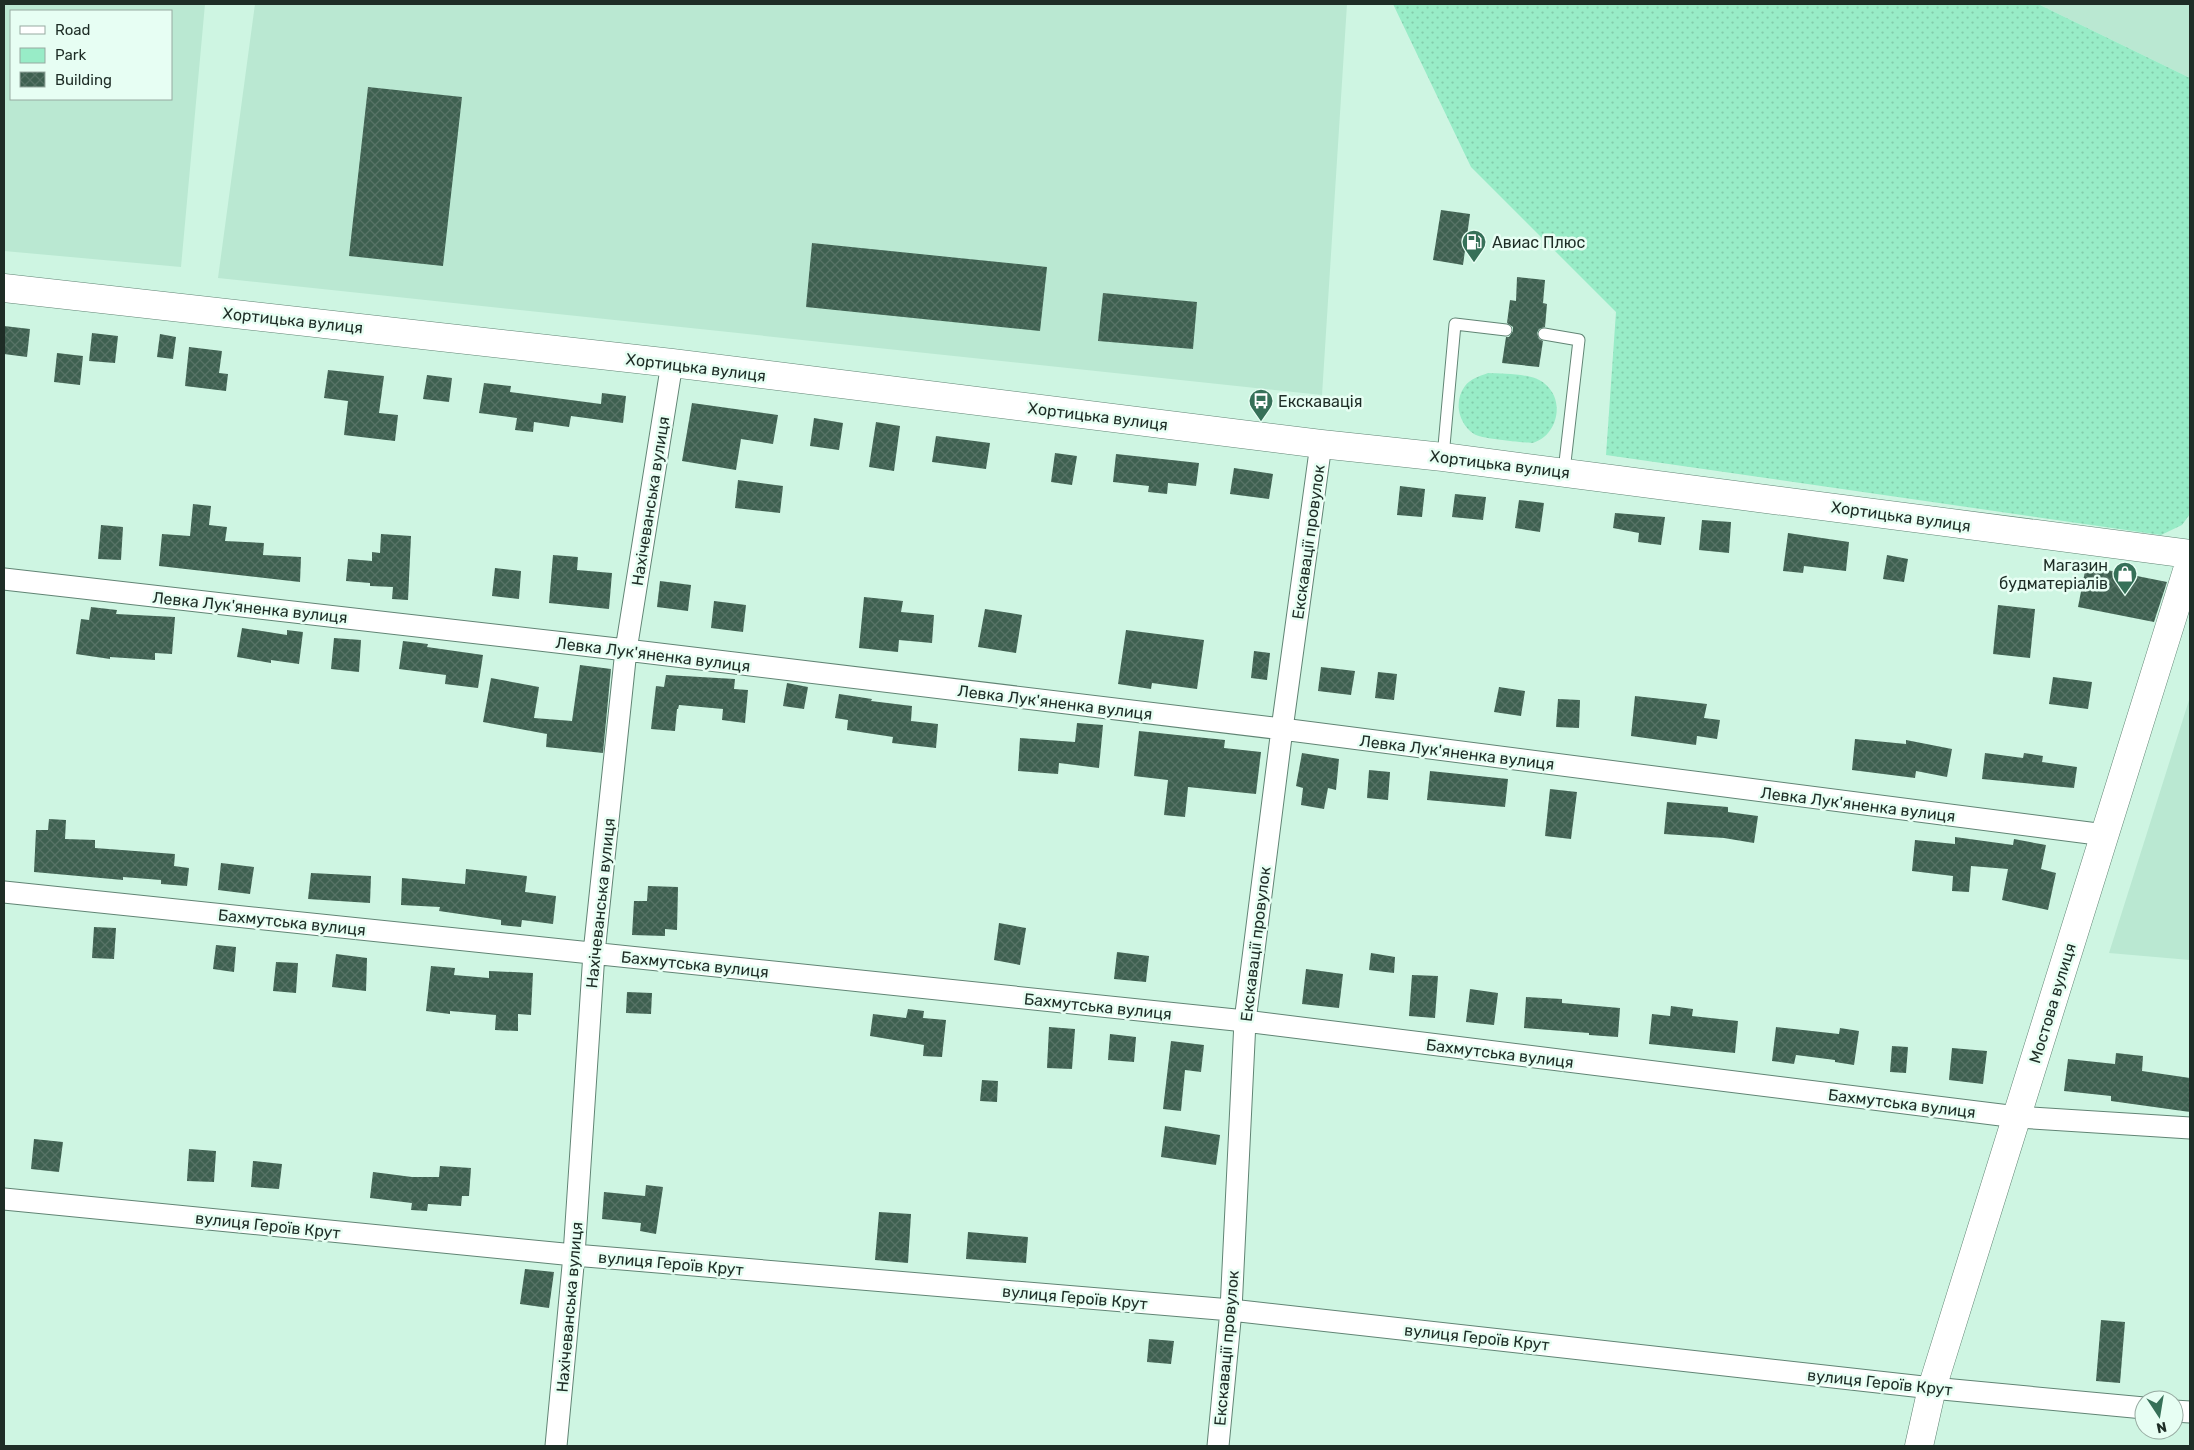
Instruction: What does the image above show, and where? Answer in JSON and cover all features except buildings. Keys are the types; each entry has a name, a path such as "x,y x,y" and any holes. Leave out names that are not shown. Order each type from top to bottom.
{"street":[{"name":"Хортицька вулиця","path":"4,288 672,363 1321,444 1564,471 2190,554"},
{"name":"Нахічеванська вулиця","path":"556,1446 574,1255 594,953 626,650 672,363"},
{"name":"Екскавації провулок","path":"1218,1446 1231,1310 1245,1021 1321,444"},
{"name":"Мостова вулиця","path":"1919,1446 1932,1388 2190,561"},
{"name":"Левка Лук'яненка вулиця","path":"4,579 626,650 1282,729 2105,835"},
{"name":"Бахмутська вулиця","path":"4,892 1245,1021 2017,1117 2190,1128"},
{"name":"вулиця Героїв Крут","path":"4,1199 574,1255 1231,1310 1932,1388 2134,1407"}],"lane":[{"path":"1442,457 1454,324 1506,330"},
{"path":"1544,334 1579,340 1564,471"}],"shaded area":[{"path":"4,4 205,4 181,267 4,251"},
{"path":"255,4 1347,4 1322,395 218,278"},
{"path":"2038,4 2190,4 2190,78"},
{"path":"2190,697 2190,960 2109,953"}],"green space":[{"path":"1393,4 2038,4 2190,78 2190,514 2182,525 2161,535 1606,455 1616,312 1471,167"},
{"path":"1488,373 1526,376 1540,380 1545,384 1551,391 1557,409 1556,418 1548,434 1532,443 1478,436 1469,430 1461,419 1459,412 1461,392 1470,381"}],"place":[{"name":"Авиас Плюс","path":"1474,263"},
{"name":"Екскавація","path":"1261,422"},
{"name":"Магазин будматеріалів","path":"2125,595"}]}
